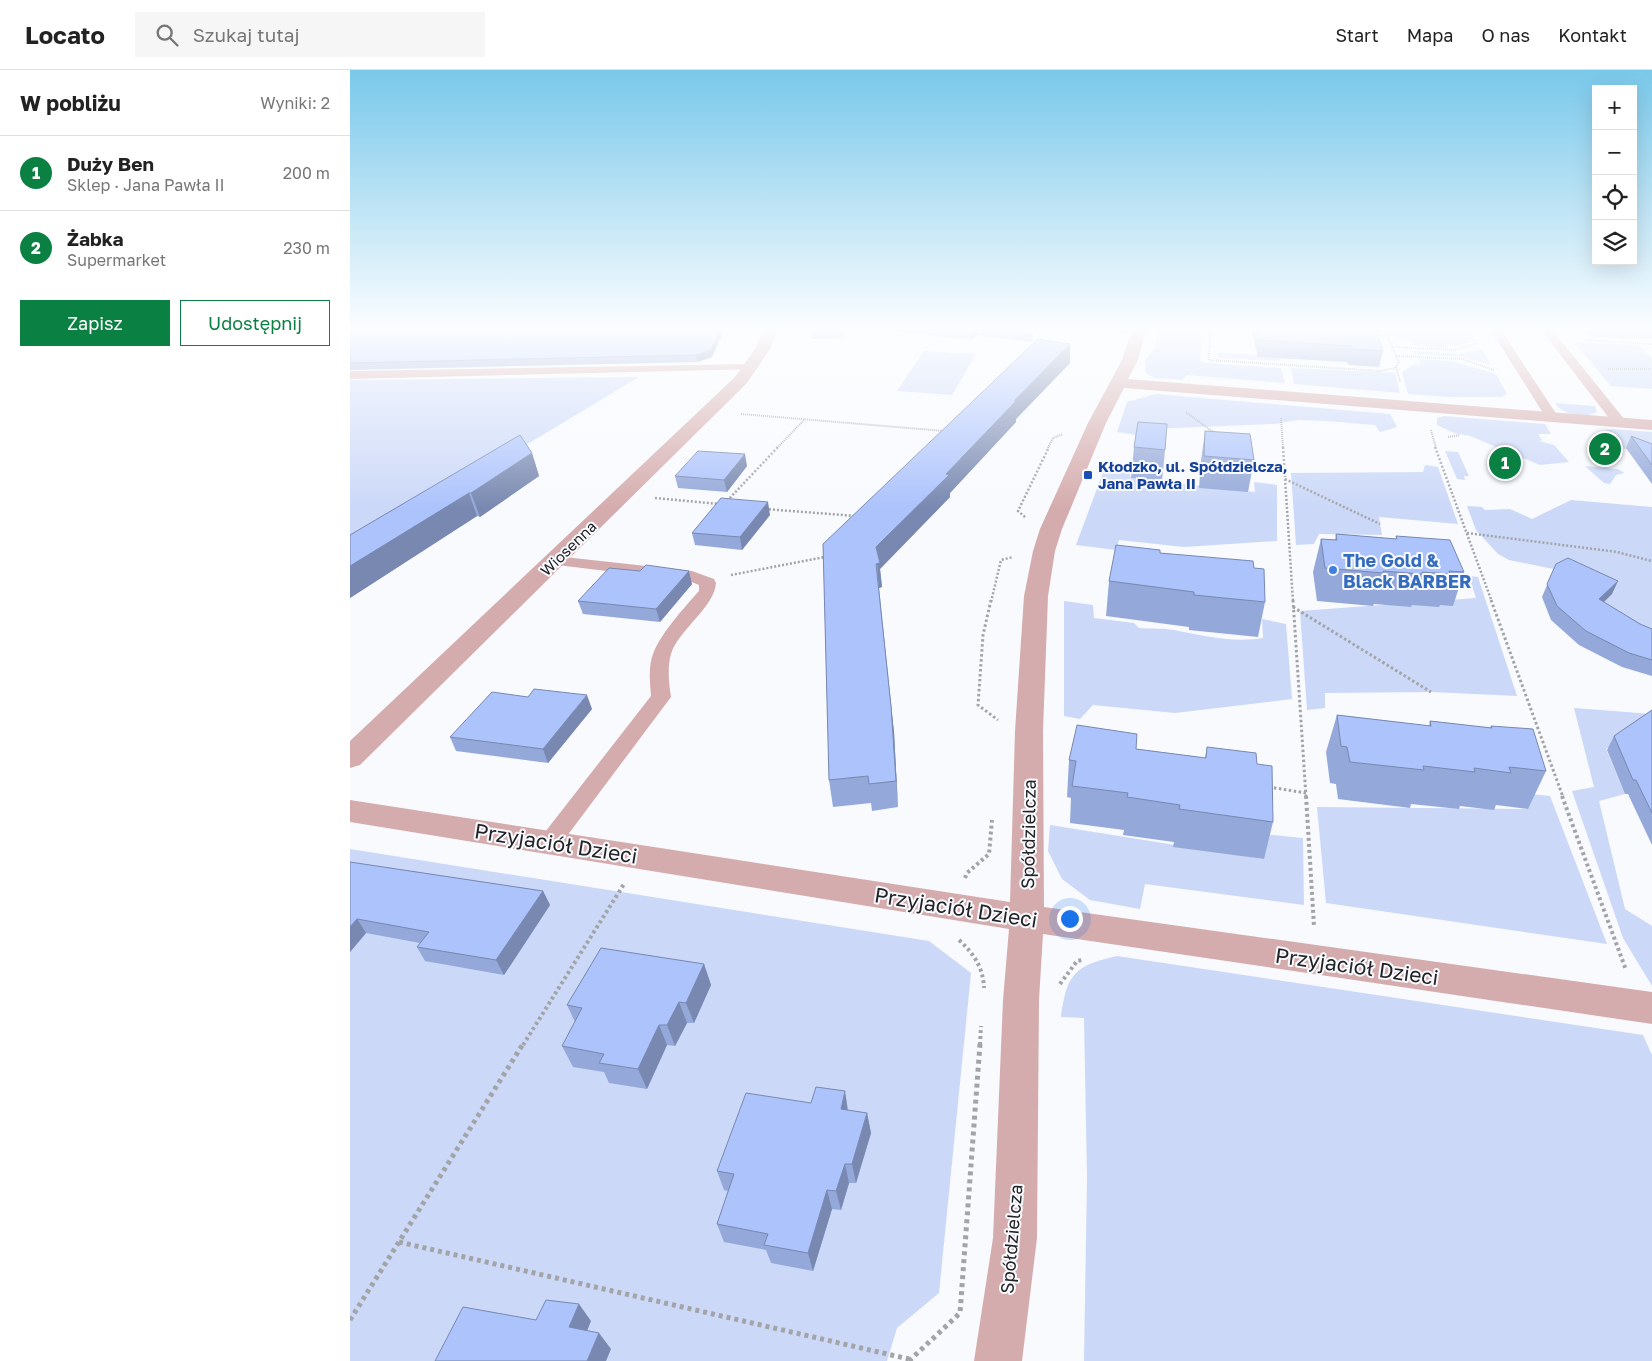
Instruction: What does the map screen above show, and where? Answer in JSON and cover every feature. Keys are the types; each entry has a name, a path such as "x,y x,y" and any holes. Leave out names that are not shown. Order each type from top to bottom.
{"street":[{"name":"Wiosenna","path":"350,758 734,387"},
{"name":"Spółdzielcza","path":"998,1361 1015,1238 1021,1000 1026,918 1029,731 1036,596 1051,529 1098,423 1117,387"},
{"path":"1172,387 1652,425"},
{"name":"Przyjaciół Dzieci","path":"350,810 1026,918 1646,1007"}],"lane":[{"path":"1533,387 1553,418"},
{"path":"1592,387 1620,422"},
{"path":"550,842 661,697 659,675 662,654 679,626 706,592 708,583 692,576 555,561"}],"path":[{"path":"1183,410 1215,434"},
{"path":"733,414 949,431"},
{"path":"723,505 804,420"},
{"path":"1430,425 1434,443 1467,533 1646,1007"},
{"path":"1281,432 1316,960"},
{"path":"1284,478 1380,524"},
{"path":"649,498 733,506"},
{"path":"761,508 858,516"},
{"path":"1467,533 1608,550 1652,562"},
{"path":"703,580 825,557"},
{"path":"1293,606 1431,692"},
{"path":"1267,787 1306,793"},
{"path":"350,1320 641,857"},
{"path":"399,1242 909,1359"}],"shaded area":[{"path":"350,387 622,387 350,551"},
{"path":"900,387 957,387 952,395 897,391"},
{"path":"1332,387 1399,387 1400,393"},
{"path":"1406,387 1503,387 1507,394 1502,397 1450,397 1408,394"},
{"path":"1628,387 1652,387 1652,389"},
{"path":"1156,394 1390,414 1397,427 1380,432 1375,425 1298,420 1275,424 1150,429 1137,435 1117,432 1127,402"},
{"path":"1555,403 1595,406 1597,412 1586,415 1574,415 1558,407"},
{"path":"1444,416 1545,424 1551,434 1538,434 1542,440 1539,441 1554,445 1569,462 1540,465 1470,436 1454,433 1437,425 1437,418"},
{"path":"1606,430 1652,432 1652,457 1629,449 1615,448"},
{"path":"1445,451 1458,452 1469,476 1464,476 1465,480 1457,479"},
{"path":"1425,465 1438,467 1458,524 1379,517 1382,535 1319,534 1314,544 1296,545 1291,473 1423,472"},
{"path":"1585,466 1618,469 1624,473 1616,475 1610,484 1604,483"},
{"path":"1105,467 1128,468 1131,478 1255,492 1254,482 1277,485 1277,541 1184,547 1119,540 1116,550 1076,545"},
{"path":"1571,500 1652,507 1652,645 1563,571 1509,560 1498,554 1476,530 1467,506 1482,507 1485,510 1510,509 1532,519"},
{"path":"1469,576 1478,577 1517,696 1431,692 1325,693 1325,708 1307,710 1300,611 1476,598"},
{"path":"1064,601 1093,605 1094,618 1134,623 1139,628 1170,629 1218,638 1241,640 1263,638 1262,619 1286,624 1292,699 1175,713 1093,705 1080,719 1064,716"},
{"path":"1574,708 1652,714 1649,721 1606,749 1625,794 1599,801 1625,909 1652,926 1652,986 1623,938 1572,791 1594,787"},
{"path":"1519,793 1550,796 1607,944 1326,903 1317,807 1528,809"},
{"path":"1050,825 1263,859 1263,834 1303,838 1304,905 1145,884 1140,909 1090,900 1062,879 1048,851"},
{"path":"350,849 929,941 971,973 939,1293 897,1328 887,1361 350,1361"},
{"path":"1117,956 1643,1035 1652,1055 1652,1361 1084,1361 1087,1177 1084,1018 1061,1017 1066,990 1076,974 1082,968 1091,964"}],"building":[{"path":"987,387 1028,387 946,474 949,475 876,547 880,563 876,564 891,706 896,781 869,784 868,776 829,780 823,544"},
{"path":"1138,422 1167,424 1165,450 1134,447"},
{"path":"1205,431 1250,434 1254,460 1204,456"},
{"path":"520,435 532,453 471,493 350,566 350,535"},
{"path":"1631,436 1652,444 1652,465"},
{"path":"698,451 745,454 724,480 675,476"},
{"path":"721,498 768,502 740,537 692,533"},
{"path":"1336,534 1397,539 1396,536 1450,540 1464,572 1449,571 1450,574 1422,572 1422,574 1383,571 1383,573 1325,568 1321,539 1337,540"},
{"path":"1116,545 1160,550 1160,553 1253,561 1254,568 1264,569 1265,602 1194,595 1194,592 1109,581"},
{"path":"1568,558 1618,581 1599,599 1640,624 1652,629 1652,660 1629,653 1586,631 1557,606 1547,584 1556,564"},
{"path":"646,565 689,571 656,609 578,601 609,568 640,571"},
{"path":"534,689 587,695 543,749 450,737 492,692 528,697"},
{"path":"1652,710 1652,813 1636,780 1633,780 1614,736"},
{"path":"1337,715 1431,726 1430,721 1492,728 1491,726 1533,729 1546,771 1509,767 1511,773 1474,768 1475,772 1423,766 1424,770 1350,762 1347,747 1341,746"},
{"path":"1077,725 1137,734 1136,749 1206,758 1207,747 1256,753 1257,764 1272,766 1273,822 1179,809 1180,805 1127,797 1128,793 1072,786 1076,761 1069,760"},
{"path":"350,862 543,891 496,960 417,947 429,932 357,919 350,927"},
{"path":"601,948 704,964 686,1003 679,1002 667,1025 659,1025 638,1069 599,1063 604,1054 562,1046 582,1008 567,1005"},
{"path":"816,1087 845,1091 841,1109 867,1113 852,1164 845,1164 836,1191 827,1190 808,1253 764,1245 768,1234 717,1224 734,1174 717,1171 746,1093 811,1103"},
{"path":"546,1300 579,1304 569,1327 599,1333 587,1361 435,1361 463,1307 536,1320"}],"place":[{"name":"Żabka","path":"1605,449"},
{"name":"Duży Ben","path":"1505,463"},
{"name":"Kłodzko, ul. Spółdzielcza, Jana Pawła II","path":"1088,475"},
{"name":"The Gold & Black BARBER","path":"1333,570"}]}
